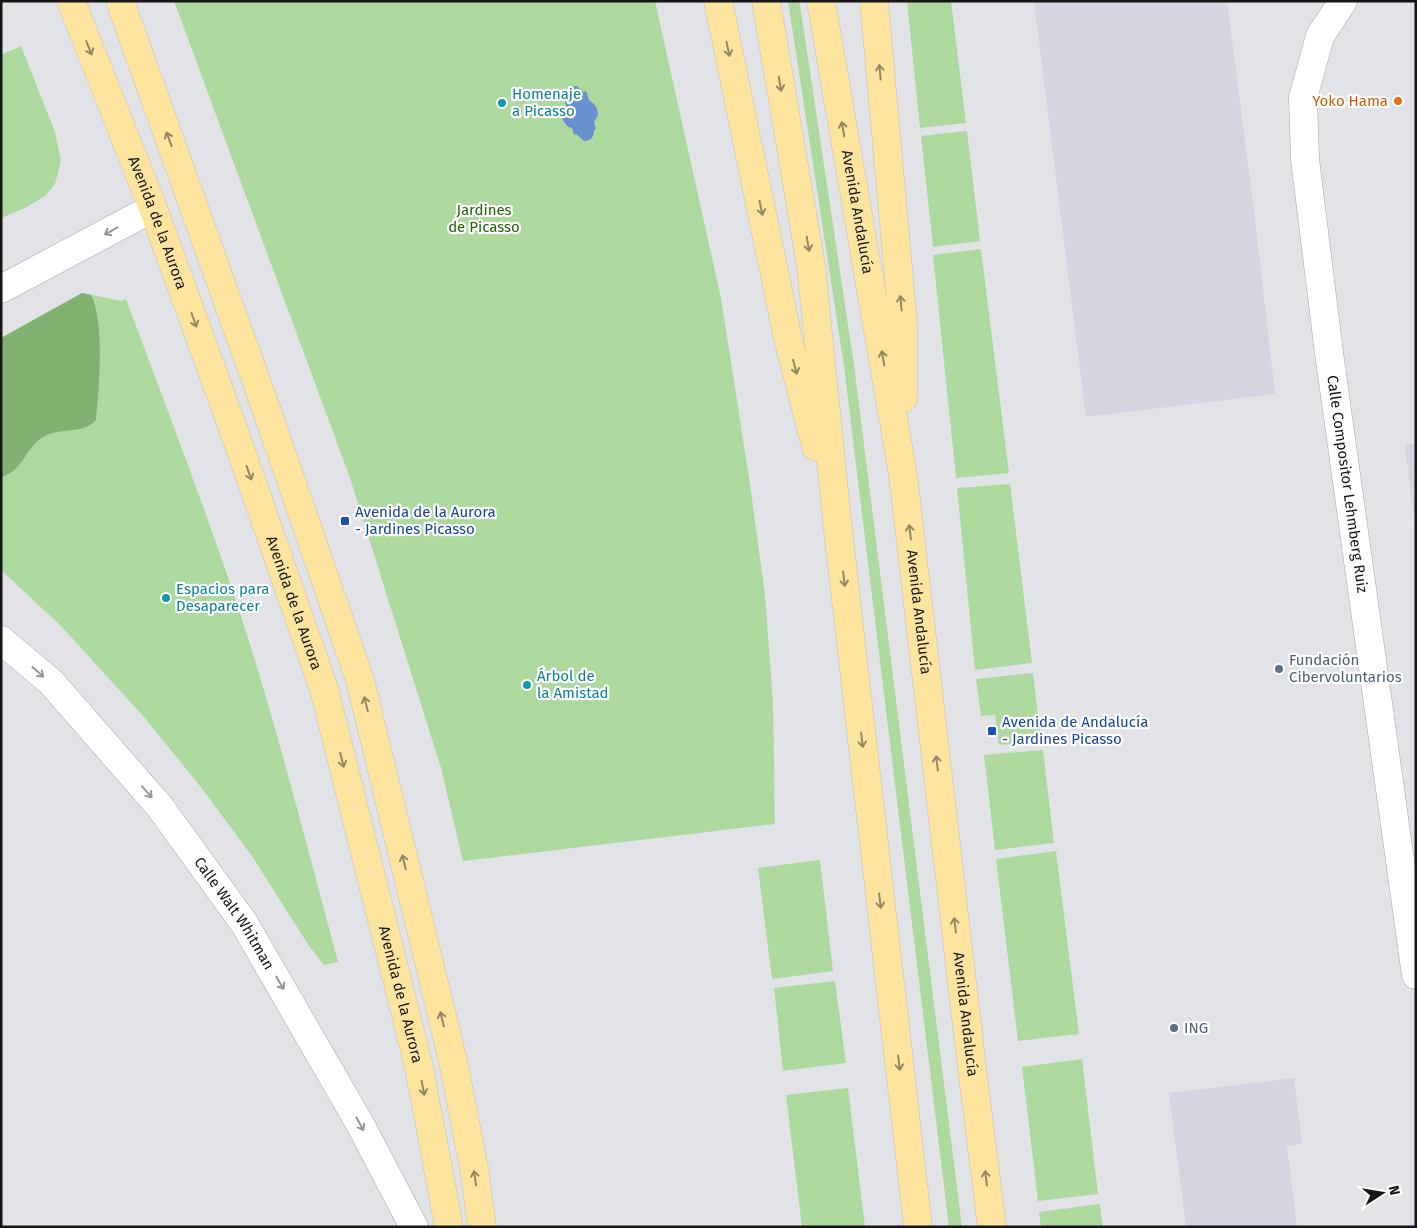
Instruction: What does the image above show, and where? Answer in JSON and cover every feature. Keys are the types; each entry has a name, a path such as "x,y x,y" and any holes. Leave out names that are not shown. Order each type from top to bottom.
{"main road":[{"name":"Avenida de la Aurora","path":"70,1 153,208 324,688 419,1067 449,1227"},
{"path":"120,1 272,426 360,680 453,1061 474,1168 482,1227"},
{"path":"718,1 788,340 838,530"},
{"path":"766,1 811,266 838,530 918,1227"},
{"name":"Avenida Andalucía","path":"821,1 904,475 992,1227"},
{"path":"874,1 903,324 904,475"}],"street":[{"name":"Calle Compositor Lehmberg Ruiz","path":"1343,1 1320,36 1303,98 1305,159 1331,363 1416,975"},
{"path":"1,289 153,208"},
{"name":"Calle Walt Whitman","path":"1,640 50,682 160,806 244,922 356,1115 414,1227"}],"shaded area":[{"path":"1034,1 1227,1 1275,394 1086,417"},
{"path":"1416,443 1416,536 1405,445"},
{"path":"1294,1078 1302,1144 1287,1146 1297,1227 1186,1227 1169,1093"}],"green space":[{"name":"Jardines de Picasso","path":"174,1 655,1 721,298 750,484 765,595 773,703 775,824 463,861 441,768 350,478"},
{"path":"788,1 799,1 854,365 962,1227 949,1227 844,366"},
{"path":"907,1 951,1 966,123 920,128"},
{"path":"21,46 55,132 61,161 55,184 45,196 27,207 1,218 1,55"},
{"path":"967,131 980,241 933,247 921,136"},
{"path":"981,249 1009,473 956,478 933,255"},
{"path":"82,293 121,301 126,299 205,512 249,641 284,761 338,962 324,965 309,946 252,856 200,786 144,717 61,626 1,570 1,338"},
{"path":"82,293 91,295 100,338 96,420 85,428 51,433 45,436 33,445 15,469 1,477 1,338"},
{"path":"1010,484 1032,663 975,670 957,488"},
{"path":"1033,673 1041,741 999,745 995,715 981,716 976,679"},
{"path":"1043,750 1054,843 995,850 984,755"},
{"path":"1056,851 1079,1034 1018,1041 996,859"},
{"path":"820,860 833,971 772,979 758,868"},
{"path":"835,981 846,1063 783,1071 774,988"},
{"path":"1082,1059 1098,1194 1038,1201 1022,1067"},
{"path":"848,1088 865,1227 802,1227 786,1095"},
{"path":"1100,1204 1103,1227 1041,1227 1039,1212"}],"water":[{"path":"573,86 577,86 583,92 586,91 589,100 597,109 598,115 594,122 596,129 594,130 593,137 589,140 584,141 576,134 574,135 572,128 568,127 562,119 562,113 566,106 564,97"}],"place":[{"name":"Yoko Hama","path":"1398,101"},
{"name":"Homenaje a Picasso","path":"502,103"},
{"name":"Avenida de la Aurora - Jardines Picasso","path":"345,521"},
{"name":"Espacios para Desaparecer","path":"166,598"},
{"name":"Fundación Cibervoluntarios","path":"1279,669"},
{"name":"Árbol de la Amistad","path":"527,685"},
{"name":"Avenida de Andalucía - Jardines Picasso","path":"992,731"},
{"name":"ING","path":"1174,1028"}]}
